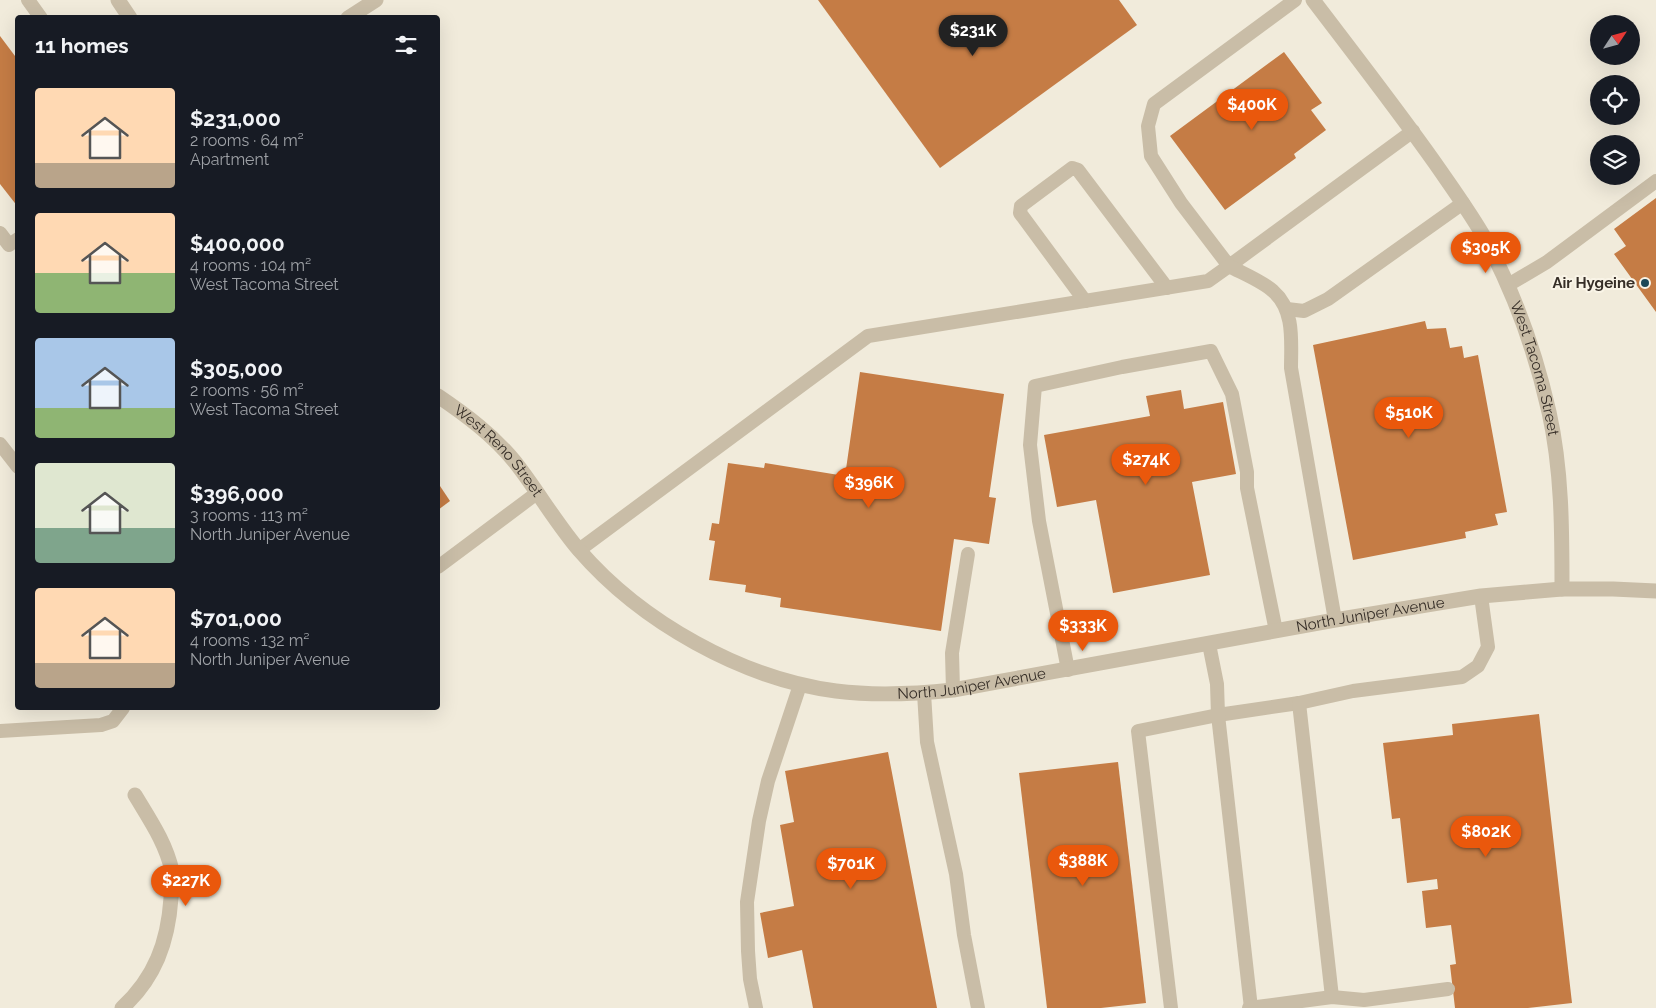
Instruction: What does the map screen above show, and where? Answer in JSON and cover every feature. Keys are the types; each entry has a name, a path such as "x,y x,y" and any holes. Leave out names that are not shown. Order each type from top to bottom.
{"street":[{"path":"118,0 128,15"},
{"path":"353,15 376,0"},
{"name":"West Tacoma Street","path":"1313,0 1412,131 1463,203 1487,241 1508,285 1539,372 1549,413 1558,464 1562,589"},
{"name":"West Reno Street","path":"440,397 491,436 514,462 552,514"},
{"name":"North Juniper Avenue","path":"552,514 579,550 619,591 664,625 720,655 774,676 800,685 837,691 882,694 953,690 1426,603 1481,596 1562,589 1656,591"},
{"path":"122,1008 152,973 166,939 173,874 166,850 154,825 135,795"}],"lane":[{"path":"28,0 39,15"},
{"path":"1295,0 1154,104 1148,126 1151,156 1181,203 1229,266 1273,291 1287,309 1291,329 1291,368 1335,620"},
{"path":"579,550 868,336 1208,281 1412,131"},
{"path":"1085,301 1020,213 1021,206 1072,168 1078,170 1167,288"},
{"path":"1508,285 1547,262 1656,181"},
{"path":"1287,309 1304,311 1328,300 1463,203"},
{"path":"0,233 9,245 15,241"},
{"path":"1068,670 1039,521 1030,445 1035,386 1122,367 1211,351 1232,394 1247,472 1247,488 1276,631"},
{"path":"0,444 15,463"},
{"path":"440,566 537,493"},
{"path":"953,690 952,652 968,554"},
{"path":"1171,1008 1138,731 1218,715 1299,703 1353,691 1462,677 1478,666 1488,647 1481,596"},
{"path":"1209,644 1216,684 1250,1008 1332,997 1364,1000 1448,989"},
{"path":"756,1008 750,979 747,902 759,821 768,781 800,685"},
{"path":"924,693 927,742 956,874 964,935 978,1008"},
{"path":"1299,703 1332,997"},
{"path":"0,731 101,725 114,721 122,710"}],"building":[{"path":"818,0 1119,0 1137,25 940,168"},
{"path":"0,36 15,56 15,203 0,184"},
{"path":"1284,52 1322,103 1311,110 1326,130 1294,154 1296,158 1225,210 1170,136"},
{"name":"Air Hygeine","path":"1656,198 1656,312 1614,254 1626,246 1614,229"},
{"path":"1425,321 1427,329 1446,328 1450,348 1462,346 1464,358 1478,355 1507,512 1495,514 1498,525 1465,532 1466,538 1353,560 1313,345"},
{"path":"860,372 1004,394 989,497 996,498 989,544 954,539 941,631 780,607 781,598 745,592 746,585 709,580 715,541 709,540 712,523 719,524 728,463 764,468 765,463 845,476"},
{"path":"1181,390 1184,409 1223,402 1236,474 1192,482 1210,575 1113,593 1096,500 1057,507 1044,435 1150,416 1146,396"},
{"path":"440,486 450,501 440,508"},
{"path":"1539,714 1572,1003 1528,1008 1455,1008 1450,965 1456,964 1451,925 1426,928 1422,891 1438,889 1437,879 1407,883 1400,818 1392,819 1383,743 1453,735 1452,724"},
{"path":"888,752 937,1008 813,1008 802,950 768,958 760,913 794,906 780,825 794,822 785,771"},
{"path":"1118,762 1146,1003 1101,1008 1047,1008 1019,773"}],"place":[{"name":"Air Hygeine","path":"1645,283"}]}
